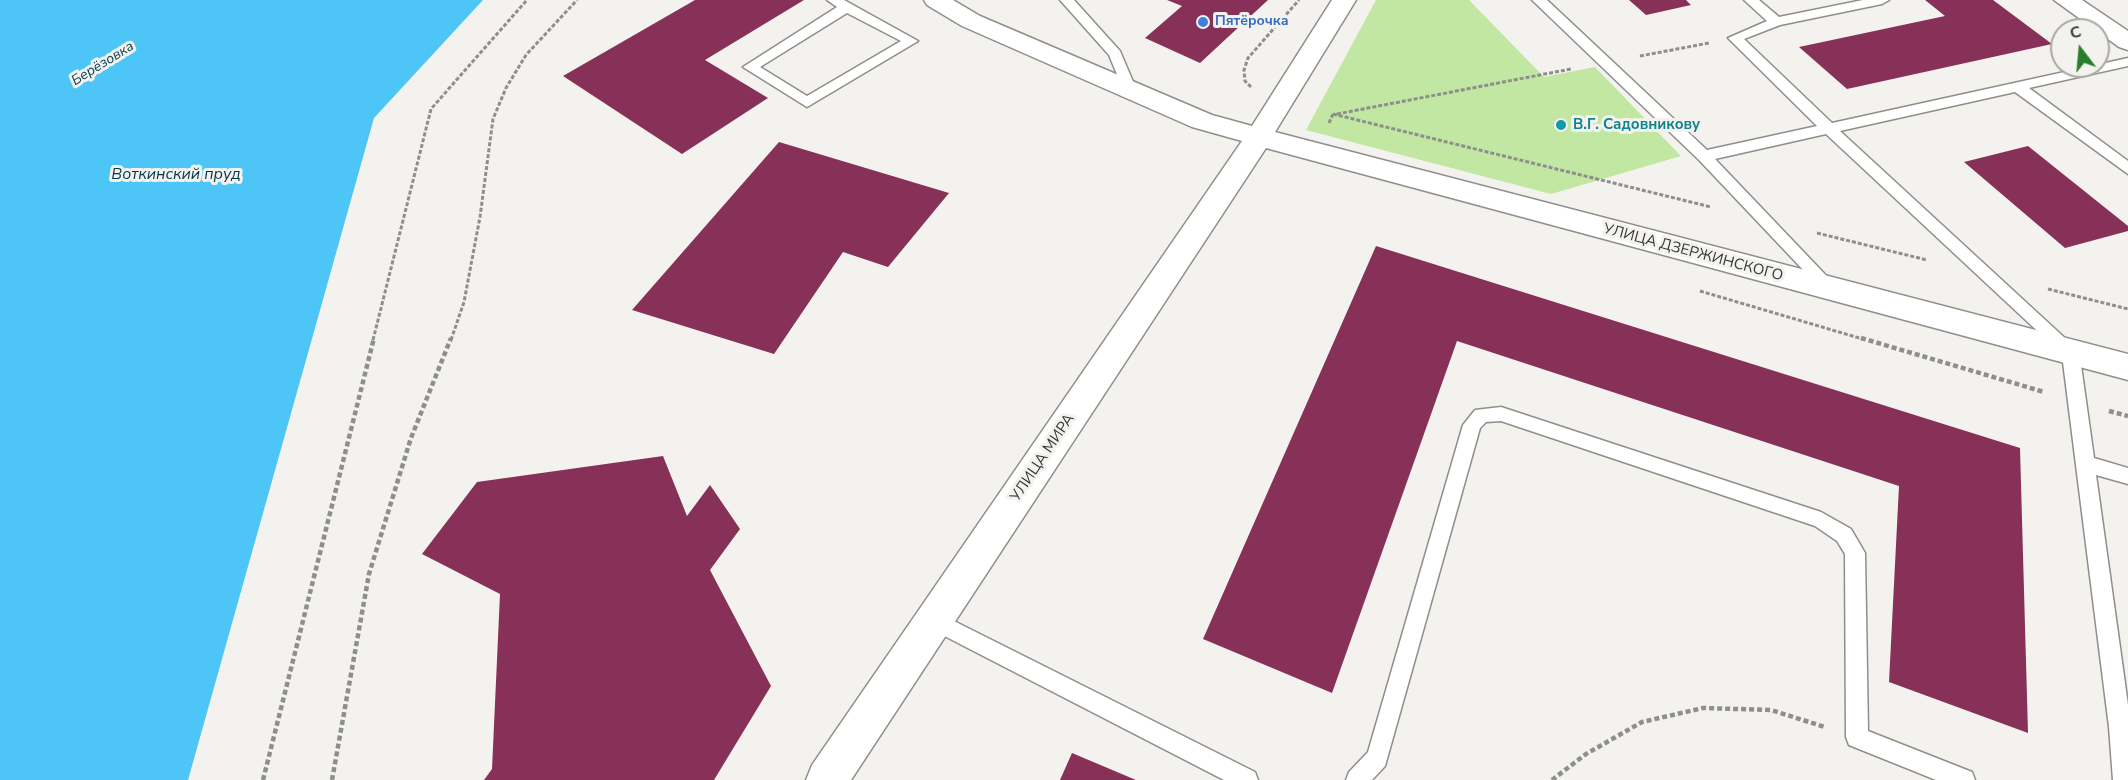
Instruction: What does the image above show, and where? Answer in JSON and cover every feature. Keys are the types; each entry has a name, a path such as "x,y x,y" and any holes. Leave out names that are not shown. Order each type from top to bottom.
{"main road":[{"name":"УЛИЦА ДЗЕРЖИНСКОГО","path":"936,0 971,21 1202,121 2128,367"},
{"name":"УЛИЦА МИРА","path":"827,780 1259,137 1344,0"},
{"path":"2066,0 2117,24 2128,42"}],"lane":[{"path":"1067,0 1115,54 1130,91"},
{"path":"1539,0 1704,156 1832,289"},
{"path":"1750,0 1776,22"},
{"path":"1882,0 1776,22 1735,38 1827,127 2070,351 2124,728 2124,780"},
{"path":"840,3 911,41 807,102 750,67 840,3"},
{"path":"1704,156 2128,62"},
{"path":"2018,87 2128,169"},
{"path":"1357,780 1377,758 1472,425 1481,415 1501,414 1821,520 1844,535 1855,554 1857,737 1964,780"},
{"path":"2085,464 2128,476"},
{"path":"934,620 1247,780"}],"path":[{"path":"263,780 431,109 527,0"},
{"path":"332,780 369,574 411,438 441,367 464,302 480,217 493,119 506,88 526,55 577,0"},
{"path":"1260,91 1245,81 1244,70 1248,58 1299,0"},
{"path":"1333,114 1735,38"},
{"path":"1552,780 1586,753 1642,722 1703,708 1771,710 1857,737"}],"green space":[{"path":"1376,0 1469,0 1544,77 1595,67 1681,156 1551,194 1306,130"}],"water":[{"name":"Воткинский пруд","path":"0,0 483,0 374,118 188,780 0,780"}],"building":[{"path":"695,0 804,0 705,60 768,98 682,154 563,76"},
{"name":"Пятёрочка","path":"1167,0 1268,0 1200,63 1145,38 1182,6"},
{"path":"1629,0 1686,0 1691,5 1646,15"},
{"path":"1925,0 1993,0 2050,44 1847,89 1799,47 1945,16"},
{"path":"779,142 949,193 888,267 843,252 774,354 632,310"},
{"path":"2028,146 2128,226 2128,231 2065,248 1964,162"},
{"path":"1376,246 2020,448 2028,733 1889,682 1899,486 1457,341 1332,693 1203,639"},
{"path":"663,456 687,516 710,485 740,529 710,570 771,686 714,780 484,780 492,769 500,594 422,554 477,482"},
{"path":"1072,753 1136,780 1060,780"}],"place":[{"name":"Пятёрочка","path":"1203,22"},
{"name":"В.Г. Садовникову","path":"1561,125"}],"water label":[{"name":"Берёзовка","path":"103,64"}]}
